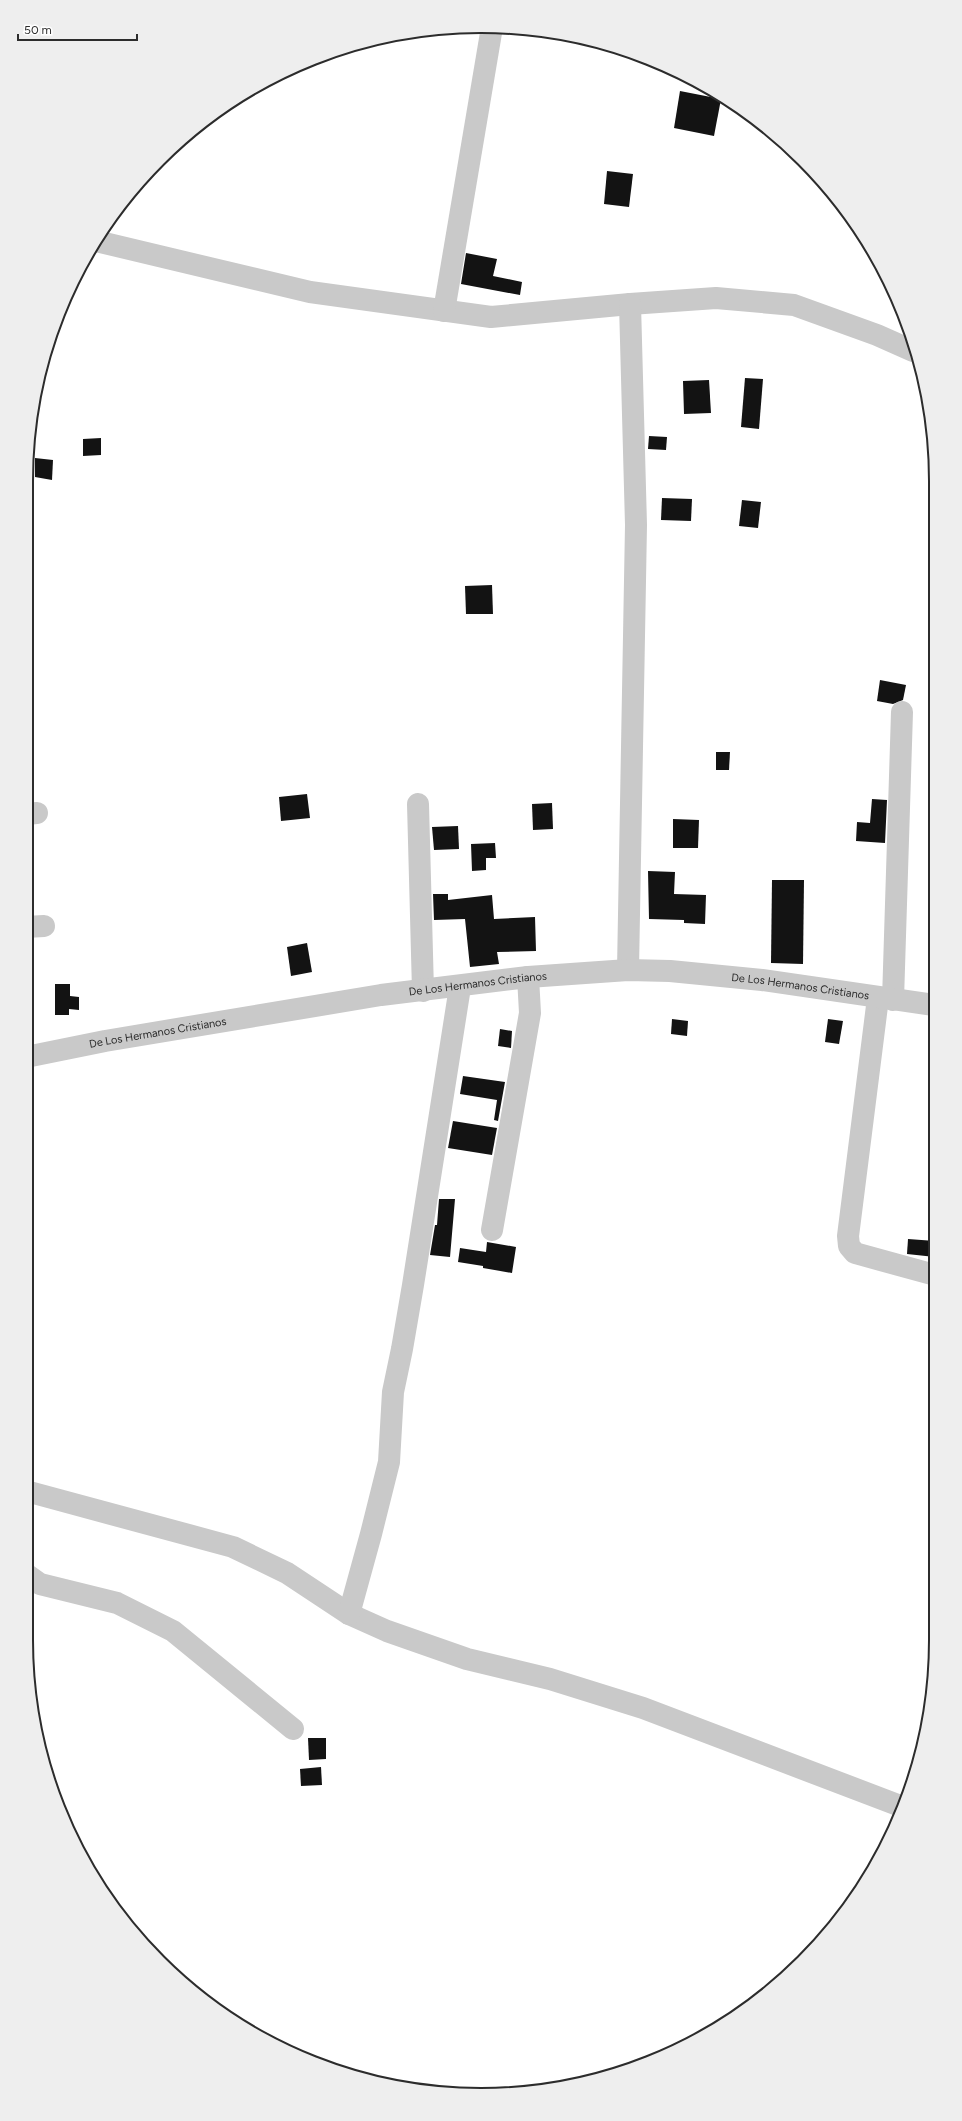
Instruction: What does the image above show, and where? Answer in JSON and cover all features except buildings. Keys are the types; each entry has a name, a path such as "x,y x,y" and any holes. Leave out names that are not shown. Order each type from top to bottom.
{"street":[{"path":"444,311 491,33"},
{"path":"103,242 310,292 491,317 630,304 716,298 794,305 877,335 909,349"},
{"path":"628,970 636,525 630,304"},
{"path":"902,712 886,999 848,1236 849,1246 855,1253 929,1273"},
{"path":"418,804 423,991"},
{"name":"De Los Hermanos Cristianos","path":"33,1057 113,1040 381,995 528,977 628,970 670,971 762,980 929,1004"},
{"path":"492,1230 530,1013 528,977"},
{"path":"349,1614 371,1534 388,1462 393,1392 412,1292 460,986"},
{"path":"33,1494 233,1547 287,1573 349,1614 387,1631 467,1659 550,1679 643,1708 897,1805"},
{"path":"33,1579 40,1584 117,1603 173,1631 292,1729"}]}
